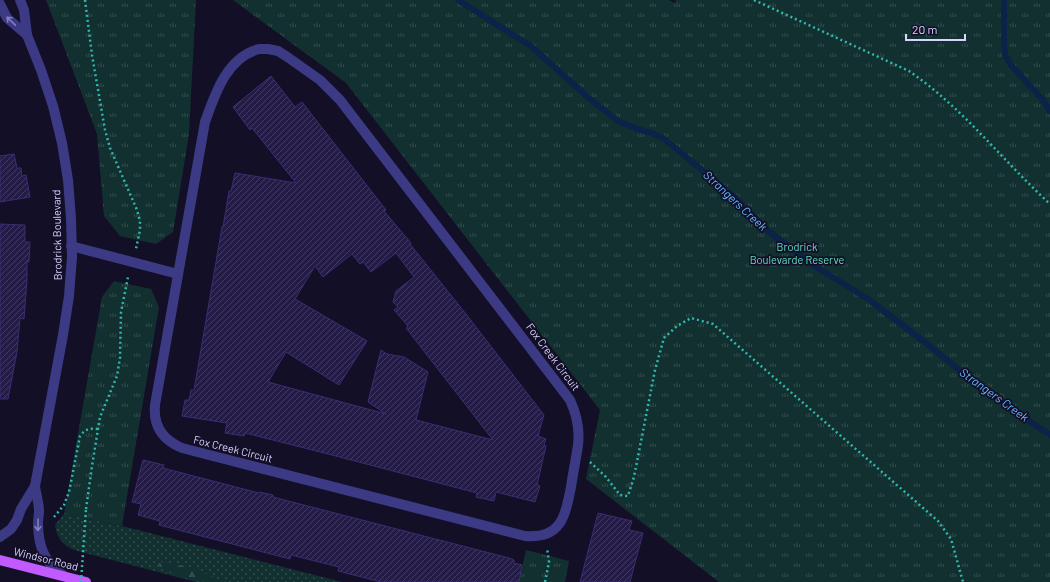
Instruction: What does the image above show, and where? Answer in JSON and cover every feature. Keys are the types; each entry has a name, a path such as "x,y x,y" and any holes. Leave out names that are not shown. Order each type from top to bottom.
{"main road":[{"name":"Windsor Road","path":"0,560 86,582"}],"street":[{"name":"Brodrick Boulevard","path":"20,0 24,10 27,35 44,77 62,143 68,180 71,218 72,246 69,296 35,486 39,510 38,533 40,543 48,561 54,569 64,576"},
{"name":"Brodrick Boulevard","path":"0,4 7,18 27,35"},
{"name":"Fox Creek Circuit","path":"259,48 278,51 320,80 340,100 563,389 570,400 578,423 580,434 577,454 564,518 553,530 544,535 534,537 525,536 190,450 173,444 166,439 156,423 154,414 205,122 212,102 225,77 242,55 259,48"},
{"path":"72,246 178,274"},
{"name":"Brodrick Boulevard","path":"0,538 17,520 21,509 35,486"}],"path":[{"path":"85,0 92,55 105,130 110,148 134,203 140,221 140,230 136,250"},
{"path":"754,0 909,71 947,101 1050,204"},
{"path":"81,582 88,490 100,417 116,376 120,358 122,305 129,274"},
{"path":"577,454 594,464 620,495 628,496 634,477 655,370 664,338 677,326 691,318 713,324 938,520 951,539 963,582"},
{"path":"64,505 69,492 80,436 88,429 98,429"}],"green space":[{"path":"46,0 196,0 189,134 173,232 156,244 120,236 104,216 97,134"},
{"name":"Brodrick Boulevarde Reserve","path":"233,0 669,0 675,3 676,0 1050,0 1050,582 719,582 586,479 600,410 346,83"},
{"path":"114,281 151,289 159,307 122,526 64,514 102,297"},
{"path":"64,514 122,526 342,582 196,582 74,550 61,540 56,530 55,525"},
{"path":"526,550 569,561 565,582 519,582"},
{"path":"161,562 172,563 200,571 215,578 229,582 204,582 178,576 161,568 158,564"}],"building":[{"path":"271,76 295,107 302,102 386,210 384,211 411,243 410,244 544,415 538,436 546,439 544,445 546,446 537,485 540,486 535,502 496,492 494,501 476,497 477,493 332,455 245,433 244,436 225,433 227,423 182,416 185,400 189,400 191,390 194,390 222,227 229,191 231,191 235,173 296,183 252,128 250,130 233,107","holes":["396,253 414,277 396,291 393,302 398,307 394,310 408,326 406,328 493,440 416,420 428,372 404,357 387,354 381,350 368,402 386,414 268,382 286,352 339,385 367,341 295,299 315,266 323,277 352,254 360,264 363,262 371,272"]},
{"path":"14,154 17,168 21,168 22,176 26,175 30,197 0,202 0,156"},
{"path":"0,224 25,225 25,242 30,242 29,262 27,262 24,319 20,318 17,352 8,399 0,399"},
{"path":"143,460 164,465 163,468 259,493 273,495 273,497 509,558 514,560 514,563 522,565 519,582 381,582 338,571 339,567 291,555 290,559 159,525 160,521 138,515 141,504 132,502"},
{"path":"598,513 632,521 629,530 643,533 630,582 580,582"}],"waterway":[{"name":"Strangers Creek","path":"458,0 532,47 590,99 618,121 663,138 737,199 768,231 813,265 868,299 987,392 1050,435"},
{"path":"1004,0 1005,55 1011,65 1043,100 1050,111"}]}
